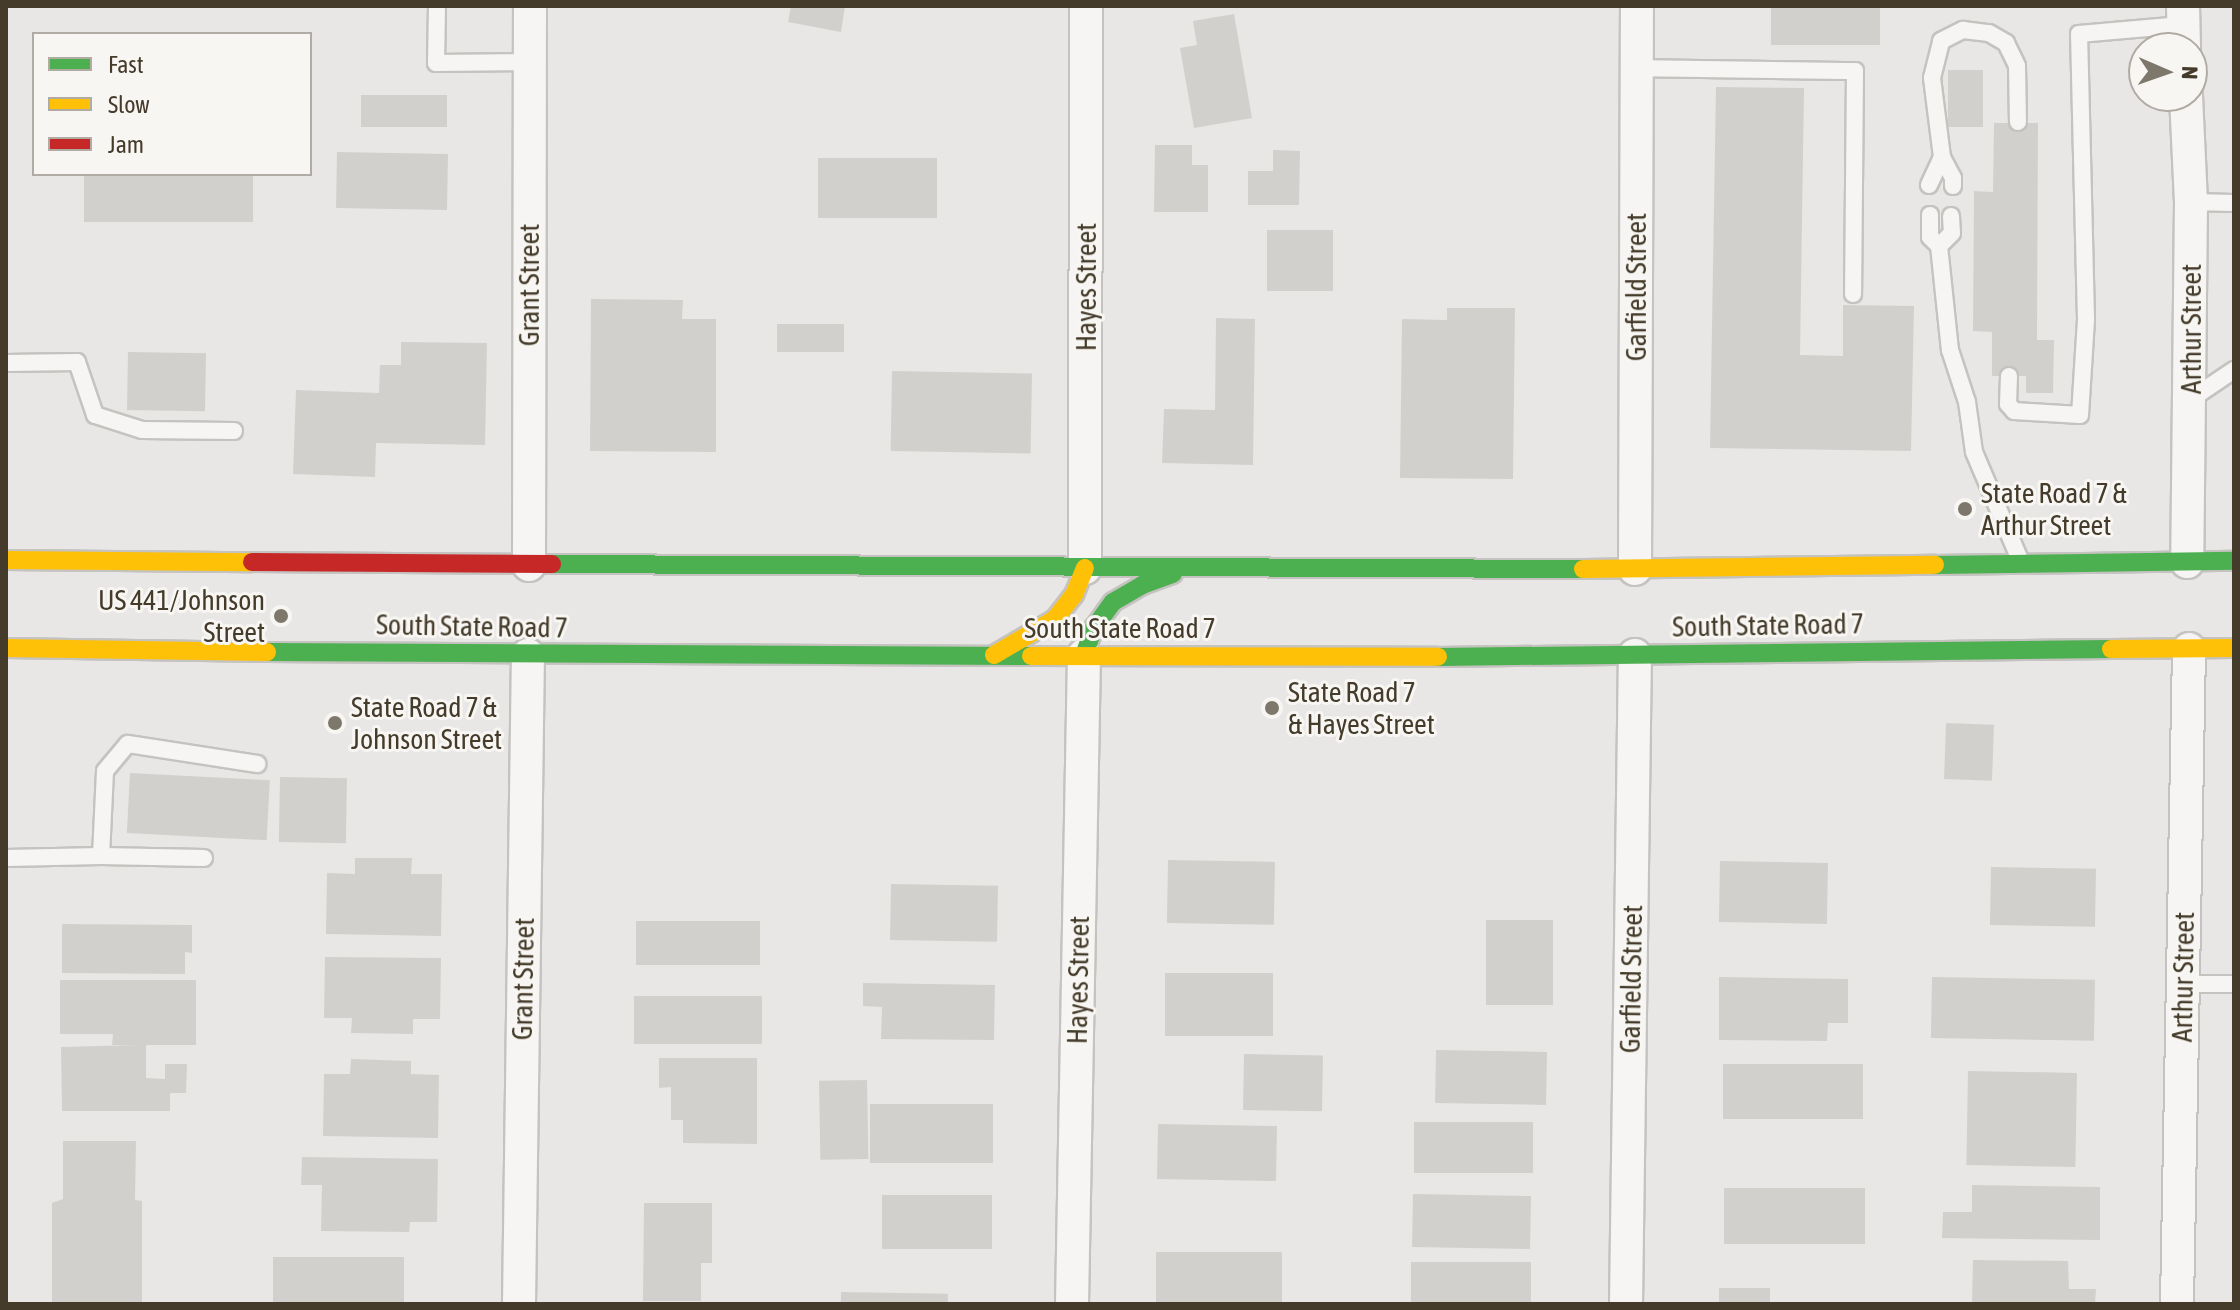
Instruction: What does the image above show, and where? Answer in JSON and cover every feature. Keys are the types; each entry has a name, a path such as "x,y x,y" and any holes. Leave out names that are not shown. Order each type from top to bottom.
{"main road":[{"name":"South State Road 7","path":"6,560 1187,569 1635,569 2234,561"},
{"path":"991,656 1029,637 1055,619 1074,595 1085,568"},
{"path":"1084,655 1094,628 1113,602 1142,585 1187,569"},
{"name":"South State Road 7","path":"6,648 528,655 991,656 1635,655 2234,648"}],"street":[{"name":"Grant Street","path":"529,565 530,6"},
{"name":"Hayes Street","path":"1085,568 1086,6"},
{"name":"Garfield Street","path":"1635,569 1637,6"},
{"name":"Arthur Street","path":"2187,112 2191,202 2187,562"},
{"name":"Arthur Street","path":"2177,1304 2189,649"},
{"name":"Grant Street","path":"519,1304 528,655"},
{"name":"Hayes Street","path":"1072,1304 1084,655"},
{"name":"Garfield Street","path":"1626,1304 1635,655"}],"lane":[{"path":"437,6 436,63 530,62"},
{"path":"2009,376 2008,404 2014,411 2080,415 2086,319 2079,34 2183,26"},
{"path":"1953,186 1953,178 1942,157 1932,78 1941,41 1963,30 1989,33 2006,43 2017,66 2018,122"},
{"path":"1636,68 1855,71 1853,294"},
{"path":"1929,185 1942,157"},
{"path":"2191,202 2234,203"},
{"path":"1930,215 1930,237 1939,246 1950,350 1967,402 1974,452 2021,563"},
{"path":"1939,246 1952,233 1951,216"},
{"path":"6,363 77,362 95,415 142,430 234,431"},
{"path":"2191,399 2234,370"},
{"path":"101,856 105,771 128,744 257,764"},
{"path":"6,858 204,858"},
{"path":"2183,984 2234,984"}],"building":[{"path":"791,6 845,6 841,32 788,22"},
{"path":"1771,6 1880,6 1880,45 1771,45"},
{"path":"1234,14 1252,118 1194,128 1180,48 1197,45 1193,21"},
{"path":"1948,70 1983,70 1983,127 1948,127"},
{"path":"1716,87 1804,88 1800,355 1843,356 1843,305 1914,306 1911,451 1710,448"},
{"path":"361,95 447,95 447,127 361,127"},
{"path":"1994,123 2038,123 2037,340 2054,340 2053,393 2026,393 2026,376 1992,376 1992,332 1973,331 1974,191 1993,192"},
{"path":"1155,145 1192,145 1192,165 1208,165 1208,212 1154,212"},
{"path":"1273,150 1300,151 1299,205 1248,205 1248,171 1273,171"},
{"path":"337,152 448,154 447,210 336,208"},
{"path":"818,158 937,158 937,218 818,218"},
{"path":"84,176 253,176 253,222 84,222"},
{"path":"1267,230 1333,230 1333,291 1267,291"},
{"path":"591,299 683,300 682,319 716,319 716,452 590,451"},
{"path":"1447,308 1515,308 1513,479 1400,478 1402,319 1447,320"},
{"path":"1216,318 1255,319 1253,465 1162,463 1164,409 1215,410"},
{"path":"777,324 844,324 844,352 777,352"},
{"path":"401,342 487,343 485,445 376,443 375,477 293,474 296,390 379,393 380,365 401,365"},
{"path":"128,352 206,353 205,411 127,410"},
{"path":"892,371 1032,373 1031,453 891,451"},
{"path":"1946,723 1994,725 1992,781 1944,779"},
{"path":"130,773 270,780 267,840 127,833"},
{"path":"280,777 347,778 346,843 279,842"},
{"path":"355,858 412,858 411,874 442,874 441,936 326,934 327,873 355,874"},
{"path":"1168,860 1275,862 1274,925 1167,923"},
{"path":"1720,861 1828,863 1827,924 1719,922"},
{"path":"1991,867 2096,869 2095,927 1990,925"},
{"path":"891,884 998,886 997,942 890,940"},
{"path":"1486,920 1553,920 1553,1005 1486,1005"},
{"path":"636,921 760,921 760,965 636,965"},
{"path":"62,924 192,925 192,953 185,952 185,974 62,973"},
{"path":"325,957 441,958 440,1019 413,1019 413,1034 351,1033 352,1018 324,1018"},
{"path":"1165,973 1273,973 1273,1036 1165,1036"},
{"path":"1719,977 1848,979 1848,1023 1828,1023 1827,1041 1719,1040"},
{"path":"1932,977 2095,980 2094,1041 1931,1038"},
{"path":"60,980 196,980 196,1045 146,1045 146,1078 165,1079 165,1064 187,1064 186,1093 170,1093 170,1111 62,1111 61,1047 139,1045 112,1045 113,1034 60,1034"},
{"path":"863,983 995,985 994,1040 881,1039 882,1007 863,1006"},
{"path":"634,996 762,996 762,1044 634,1044"},
{"path":"1436,1050 1547,1052 1546,1105 1435,1103"},
{"path":"1244,1054 1323,1055 1322,1111 1243,1110"},
{"path":"659,1058 757,1058 757,1144 683,1143 683,1120 671,1120 671,1087 659,1088"},
{"path":"351,1059 411,1061 411,1074 439,1075 438,1138 323,1136 324,1074 350,1074"},
{"path":"1723,1064 1863,1064 1863,1119 1723,1119"},
{"path":"1968,1071 2077,1073 2075,1167 1966,1165"},
{"path":"867,1080 868,1159 820,1160 819,1081"},
{"path":"870,1104 993,1104 993,1163 870,1163"},
{"path":"1414,1122 1533,1122 1533,1173 1414,1173"},
{"path":"1158,1124 1277,1126 1276,1181 1157,1179"},
{"path":"63,1141 136,1141 135,1200 142,1201 142,1304 52,1304 52,1203 63,1199"},
{"path":"302,1157 438,1159 437,1222 410,1222 409,1232 321,1231 322,1185 301,1185"},
{"path":"1972,1185 2100,1187 2100,1240 1942,1238 1943,1212 1972,1212"},
{"path":"1724,1188 1865,1188 1865,1244 1724,1244"},
{"path":"1413,1194 1531,1196 1530,1249 1412,1247"},
{"path":"882,1195 992,1195 992,1249 882,1249"},
{"path":"644,1203 712,1203 712,1263 701,1263 701,1301 643,1301"},
{"path":"1156,1252 1282,1252 1282,1304 1156,1304"},
{"path":"273,1257 404,1257 404,1304 273,1304"},
{"path":"1973,1260 2068,1261 2069,1289 2096,1289 2095,1304 1972,1304"},
{"path":"1411,1262 1531,1262 1531,1304 1411,1304"},
{"path":"1719,1288 1770,1288 1770,1304 1719,1304"},
{"path":"841,1292 948,1294 948,1304 841,1304"}],"traffic: fast":[{"path":"1935,565 2234,561"},
{"path":"552,564 1583,569"},
{"path":"1084,655 1094,628 1113,602 1142,585 1173,574"},
{"path":"1438,657 2111,649"},
{"path":"267,652 1031,656"}],"traffic: slow":[{"path":"6,560 252,562"},
{"path":"1583,569 1935,565"},
{"path":"994,655 1055,619 1074,595 1085,568"},
{"path":"6,648 267,652"},
{"path":"2111,649 2234,648"},
{"path":"1031,656 1438,657"}],"traffic: jam":[{"path":"252,562 552,564"}],"place":[{"name":"State Road 7 & Arthur Street","path":"1965,509"},
{"name":"US 441/Johnson Street","path":"281,616"},
{"name":"State Road 7 & Hayes Street","path":"1272,708"},
{"name":"State Road 7 & Johnson Street","path":"335,723"}]}
